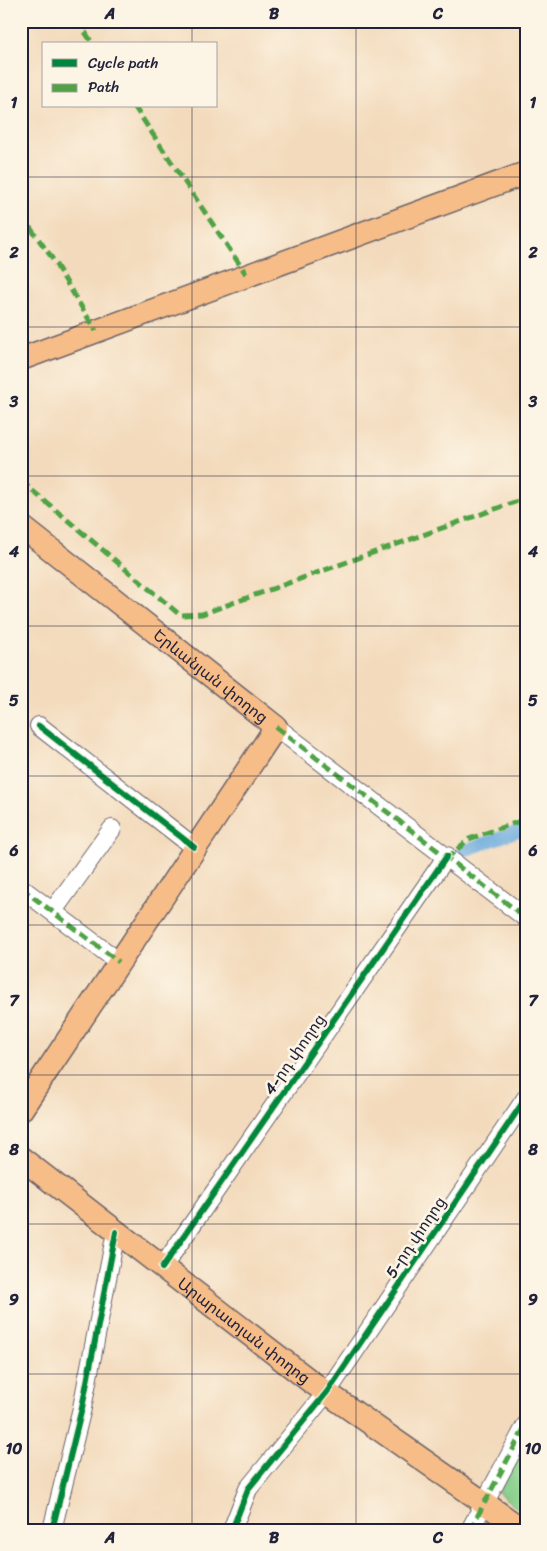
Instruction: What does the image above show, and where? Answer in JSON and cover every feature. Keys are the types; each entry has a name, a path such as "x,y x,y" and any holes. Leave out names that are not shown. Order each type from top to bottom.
{"main road":[{"path":"21,359 526,173"},
{"name":"Երևանյան փողոց","path":"21,1110 194,846 276,727 23,531"},
{"name":"Արարատյան փողոց","path":"21,1158 162,1268 327,1392 523,1530"}],"street":[{"path":"39,726 194,846"},
{"path":"276,727 448,856 526,918"},
{"path":"53,911 112,829"},
{"name":"4-րդ փողոց","path":"162,1268 448,856"},
{"path":"21,888 119,962"},
{"name":"5-րդ փողոց","path":"232,1530 248,1489 327,1392 526,1098"},
{"path":"52,1530 82,1408 116,1232"},
{"path":"470,1530 526,1426"}],"green space":[{"path":"526,1440 526,1515 498,1493"}],"waterway":[{"path":"461,852 526,828"}],"marked path":[{"path":"85,32 92,42"},
{"path":"135,108 246,274"},
{"path":"21,215 50,255 96,331"},
{"path":"21,481 180,615 202,614 526,498"},
{"path":"21,537 26,530"},
{"path":"276,727 526,918"},
{"path":"446,859 469,839 526,819"},
{"path":"21,888 119,962"},
{"path":"470,1530 526,1425"}],"cycle path":[{"path":"39,726 194,847"},
{"path":"162,1268 447,856"},
{"path":"232,1530 248,1489 327,1392 526,1098"},
{"path":"52,1530 82,1408 116,1232"}]}
